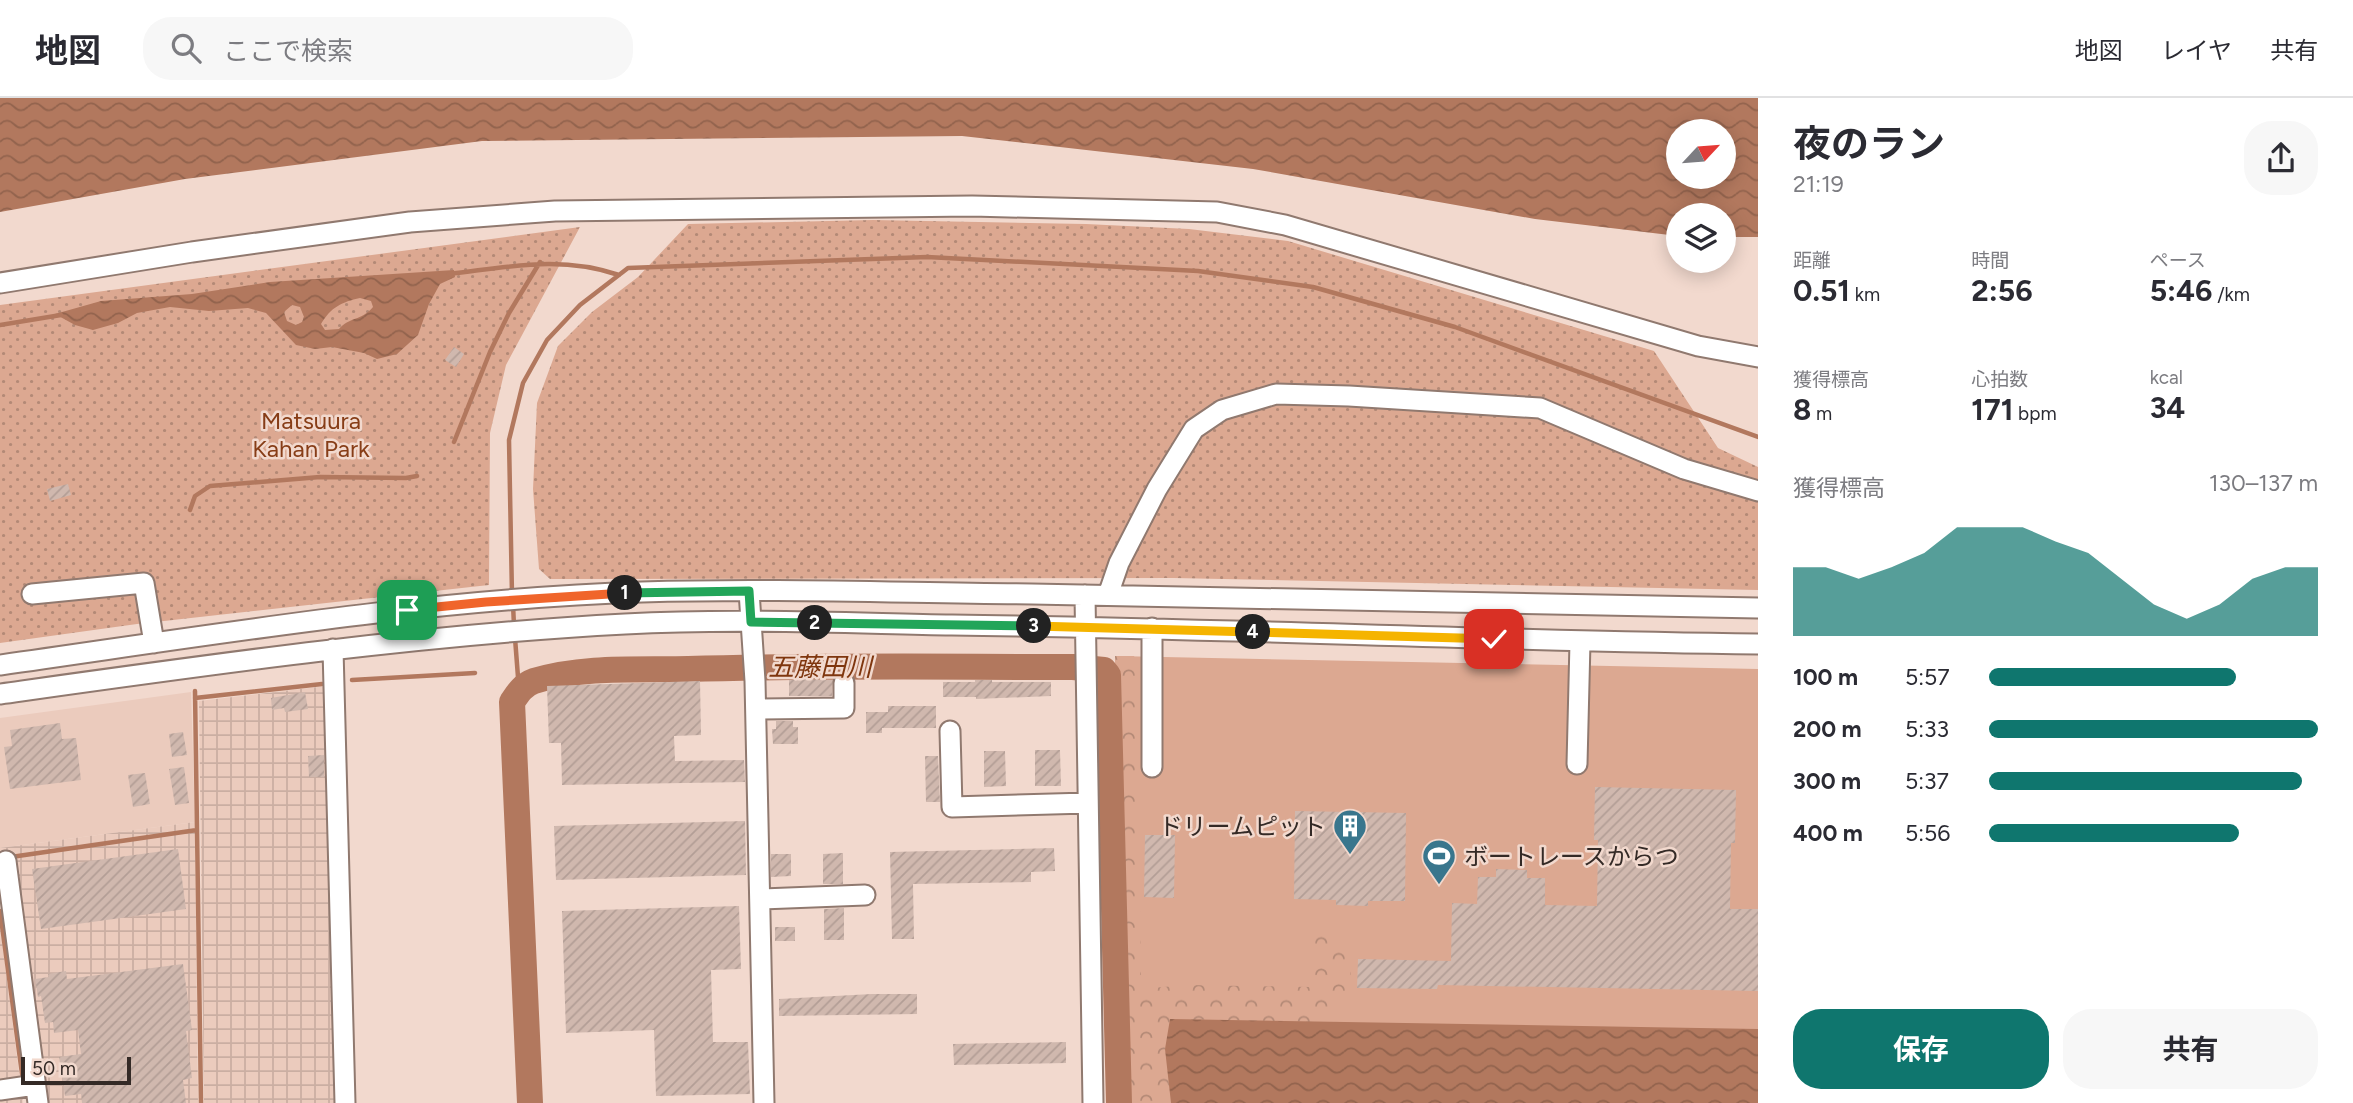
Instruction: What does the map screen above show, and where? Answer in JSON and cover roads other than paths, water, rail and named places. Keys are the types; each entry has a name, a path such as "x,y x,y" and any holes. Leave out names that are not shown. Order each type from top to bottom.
{"street":[{"path":"0,283 192,252 410,222 555,211 972,206 1217,212 1285,225 1698,346 1758,357"},
{"path":"1108,595 1125,551 1157,489 1194,429 1222,410 1276,394 1541,408 1684,469 1758,491"},
{"path":"32,594 144,583 154,643"},
{"path":"749,591 756,709 764,1103"},
{"path":"0,665 328,618 486,602 639,592 1108,595 1758,608"},
{"path":"1085,595 1093,1103"},
{"path":"0,694 333,649 628,624 751,622 1085,626 1580,642 1758,644"},
{"path":"1152,628 1152,767"},
{"path":"1577,764 1580,642"},
{"path":"333,649 345,1103"},
{"path":"756,709 844,708 844,683"},
{"path":"950,732 952,807 1088,803"},
{"path":"0,1090 37,1094 6,861"},
{"path":"760,899 865,895"}],"water":[{"path":"0,98 1758,98 1758,237 1736,237 1736,203 1666,203 1666,235 1535,219 1253,169 962,136 482,141 185,179 0,212"},
{"path":"454,270 455,277 440,284 429,304 418,335 397,354 377,359 364,353 332,347 315,349 296,345 266,313 248,308 209,311 170,307 137,313 118,323 93,330 75,325 55,314 101,301 192,294 270,282","holes":["360,298 371,301 373,307 339,329 325,330 321,324 333,309","292,305 300,307 304,317 302,322 296,325 287,321 284,312"]},
{"path":"1170,1019 1758,1029 1758,1103 1171,1103 1165,1049"}],"waterway":[{"path":"512,595 509,440 523,383 547,340 580,305 628,268 927,257 1198,271 1313,287 1455,327 1758,437"},
{"path":"454,442 490,352 509,313 540,262"},
{"path":"449,274 555,264 576,265 619,275"},
{"path":"0,325 61,315"},
{"path":"190,510 195,496 210,486 320,477 417,476"},
{"path":"513,604 514,626"},
{"path":"515,638 519,690"},
{"name":"五藤田川","path":"530,1103 512,702 519,692 534,681 591,671 880,666 1073,667 1104,670 1108,675 1119,1103"},
{"path":"352,680 475,673"},
{"path":"195,698 322,684"},
{"path":"195,691 201,1103"},
{"path":"11,857 197,830"},
{"path":"0,911 23,1081"}],"place":[{"name":"ドリームピット","path":"1350,856"},
{"name":"ボートレースからつ","path":"1439,886"}],"park label":[{"name":"Matsuura Kahan Park","path":"311,434"}]}
